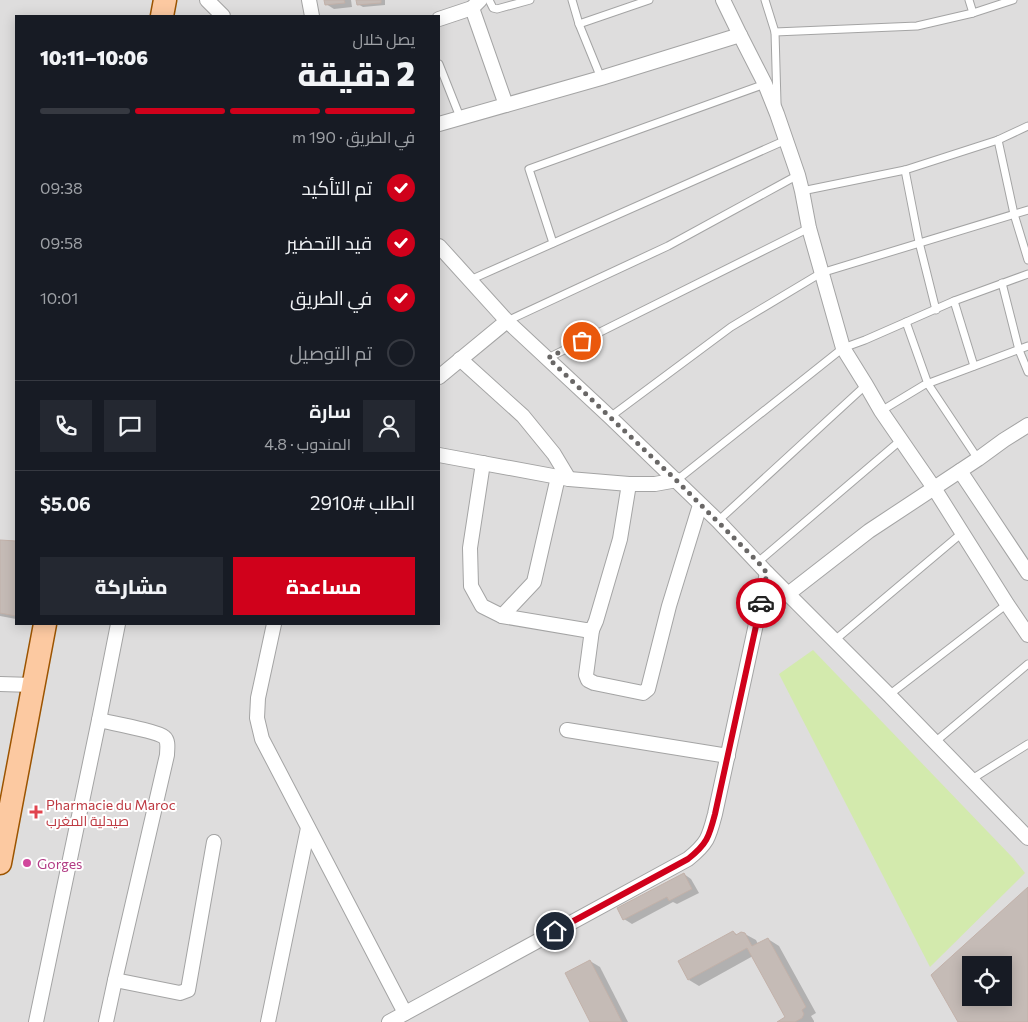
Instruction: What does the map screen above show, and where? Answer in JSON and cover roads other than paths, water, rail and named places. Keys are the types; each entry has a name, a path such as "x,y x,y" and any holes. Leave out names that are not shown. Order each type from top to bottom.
{"main road":[{"path":"162,15 165,0"},
{"path":"0,863 45,625"}],"street":[{"path":"207,0 222,15"},
{"path":"309,0 312,15"},
{"path":"723,0 765,84 786,140 798,175 808,228 843,348 881,412 934,488 1028,635"},
{"path":"440,19 476,4 506,105"},
{"path":"440,124 601,78 740,35"},
{"path":"440,247 507,321 718,521 1028,838"},
{"path":"441,372 507,321"},
{"path":"460,359 523,416 554,454 563,478 534,582 502,616"},
{"path":"788,594 869,531 1004,440 1028,426"},
{"path":"440,455 563,478 629,484 655,484 676,480"},
{"path":"483,463 470,548 471,586 482,606 502,616 592,630"},
{"path":"960,471 1028,573"},
{"path":"629,484 620,538 592,630 586,676 588,680 594,683 643,693 648,689 669,606 700,504"},
{"path":"389,1022 688,859 701,849 710,834 767,573"},
{"path":"36,1022 118,625"},
{"path":"274,625 258,698 257,718 262,739 404,1013"},
{"path":"0,684 33,685"},
{"path":"99,720 155,733 164,737 167,744 167,755 106,1022"},
{"path":"568,730 728,756"},
{"path":"268,1022 308,828"},
{"path":"115,980 180,993 188,990 214,842"}],"lane":[{"path":"489,0 493,8 497,9 530,0"},
{"path":"572,0 601,78"},
{"path":"580,24 649,0"},
{"path":"765,0 775,32 777,114"},
{"path":"969,0 973,13"},
{"path":"775,32 916,26 973,13 1013,0"},
{"path":"440,67 460,117"},
{"path":"553,243 529,169 765,84"},
{"path":"802,191 905,170 998,140 1028,126"},
{"path":"470,280 786,140"},
{"path":"998,140 1014,214 1028,260"},
{"path":"905,170 936,310"},
{"path":"507,321 668,246 798,175"},
{"path":"610,417 731,327 821,273 1028,210"},
{"path":"548,358 808,228"},
{"path":"676,480 843,348 954,301 1028,274"},
{"path":"1002,283 1019,350 1028,372"},
{"path":"954,301 974,366"},
{"path":"906,322 928,384 978,459"},
{"path":"881,412 928,384 1028,346"},
{"path":"718,521 866,385"},
{"path":"758,562 901,440"},
{"path":"834,640 962,534"},
{"path":"889,694 1007,604"},
{"path":"935,742 1028,664"},
{"path":"972,779 1028,744"}],"place":[{"name":"Pharmacie du Maroc صيدلية المغرب","path":"36,812"},
{"name":"Gorges","path":"27,863"}]}
